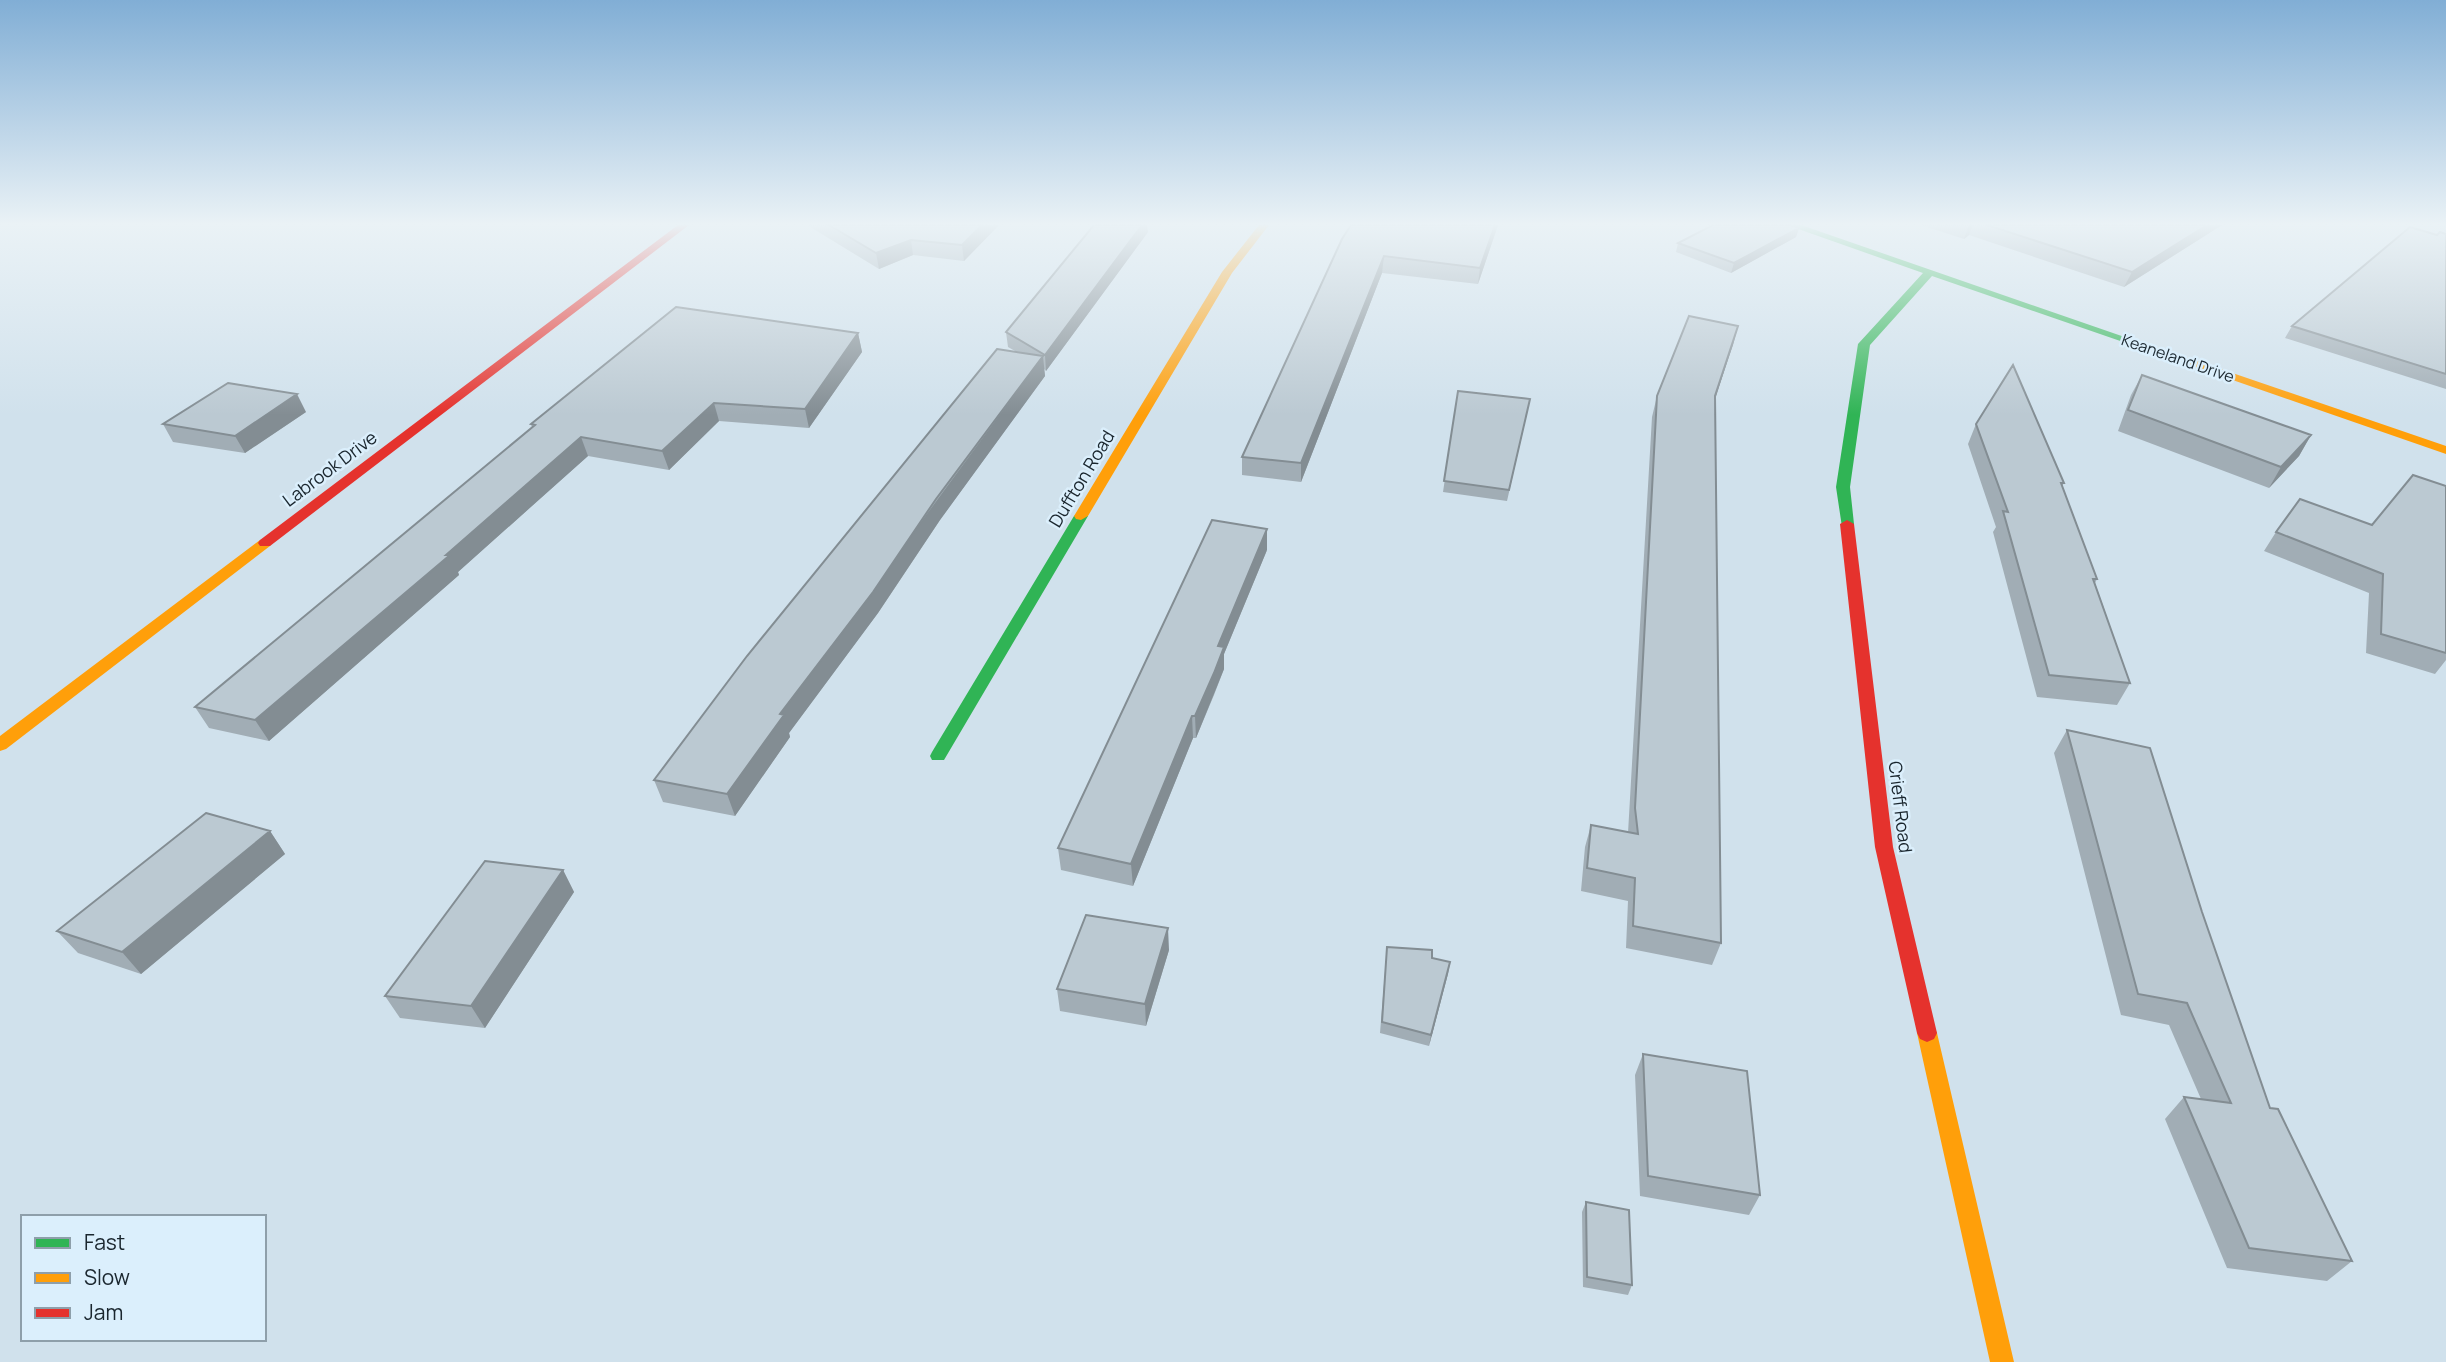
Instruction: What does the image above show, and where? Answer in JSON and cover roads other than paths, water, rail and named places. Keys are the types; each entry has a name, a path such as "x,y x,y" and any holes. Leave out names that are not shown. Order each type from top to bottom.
{"street":[{"name":"Labrook Drive","path":"0,745 600,289"},
{"name":"Duffton Road","path":"938,756 1217,289"},
{"name":"Crieff Road","path":"1915,289 1864,344 1843,487 1884,847 2002,1362"},
{"name":"Keaneland Drive","path":"1978,289 2446,450"}]}
